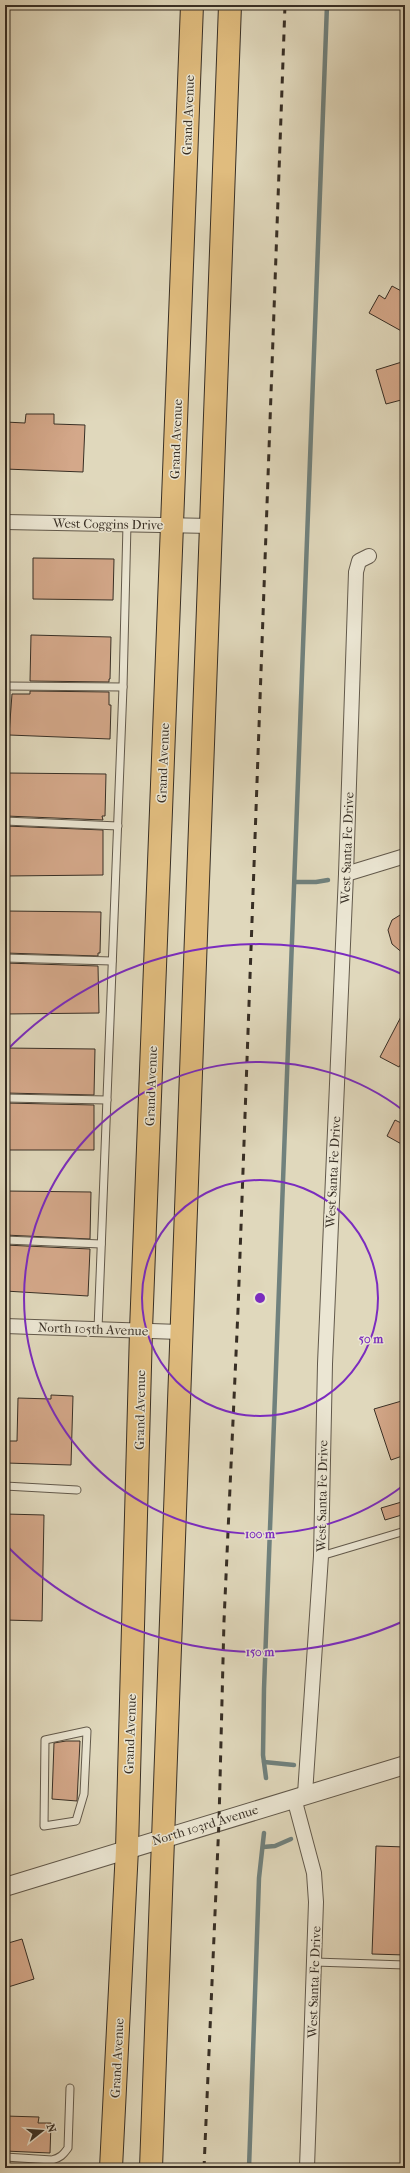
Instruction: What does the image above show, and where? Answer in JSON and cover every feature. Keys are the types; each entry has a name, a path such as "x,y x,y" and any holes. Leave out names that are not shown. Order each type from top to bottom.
{"highway":[{"name":"Grand Avenue","path":"112,2168 127,1849 141,1330 192,5"},
{"path":"151,2168 180,1332 212,526 230,5"}],"street":[{"name":"West Coggins Drive","path":"5,522 212,526"},
{"name":"West Santa Fe Drive","path":"307,2168 316,1902 314,1873 300,1796 320,1556 325,1357 346,874 356,572 359,561 370,556"},
{"path":"346,874 405,856"},
{"name":"North 105th Avenue","path":"5,1326 180,1332"},
{"name":"North 103rd Avenue","path":"5,1887 405,1765"}],"lane":[{"path":"98,1329 118,826 127,524"},
{"path":"5,686 123,687"},
{"path":"5,821 118,826"},
{"path":"5,958 112,961"},
{"path":"5,1098 107,1100"},
{"path":"5,1240 101,1244"},
{"path":"5,1486 77,1490"},
{"path":"320,1556 405,1531"},
{"path":"87,1731 84,1794 76,1820 44,1826 45,1740 87,1731"},
{"path":"315,1962 405,1965"},
{"path":"5,2157 52,2160 59,2158 64,2154 68,2148 70,2088"}],"building":[{"path":"392,286 405,293 405,333 369,313 379,295 385,299"},
{"path":"405,361 405,399 386,404 376,370"},
{"path":"26,414 54,414 54,424 85,425 83,472 5,469 5,422 25,423"},
{"path":"33,558 114,559 113,600 33,599"},
{"path":"31,635 111,637 109,682 30,681"},
{"path":"30,691 109,692 109,705 111,705 110,739 9,735 12,694 30,694"},
{"path":"6,773 106,774 105,816 102,816 103,820 6,816"},
{"path":"6,826 103,830 103,875 5,876"},
{"path":"5,911 101,912 100,953 98,953 98,956 5,953"},
{"path":"405,912 405,955 392,944 388,930 392,920"},
{"path":"5,963 98,966 99,1013 5,1014"},
{"path":"405,1009 405,1057 399,1067 380,1057"},
{"path":"5,1048 95,1049 94,1095 5,1093"},
{"path":"5,1103 94,1105 94,1150 5,1150"},
{"path":"395,1120 405,1125 405,1146 387,1136"},
{"path":"5,1191 91,1192 90,1239 5,1235"},
{"path":"5,1245 90,1249 88,1296 5,1291"},
{"path":"51,1395 73,1396 71,1465 6,1463 6,1441 17,1441 18,1398 51,1399"},
{"path":"405,1400 405,1455 391,1460 374,1409"},
{"path":"405,1501 405,1514 385,1520 381,1508"},
{"path":"5,1514 44,1515 42,1621 5,1620"},
{"path":"80,1741 77,1801 52,1799 54,1743"},
{"path":"376,1846 405,1847 405,1955 372,1954"},
{"path":"22,1939 34,1979 5,1988 5,1944"},
{"path":"5,2116 39,2117 38,2123 51,2123 50,2153 5,2151"}],"waterway":[{"path":"266,1778 263,1755 264,1689 327,5"},
{"path":"295,882 316,882 328,880"},
{"path":"264,1762 294,1765"},
{"path":"249,2168 259,1878 264,1833"},
{"path":"263,1847 275,1846 291,1839"}],"railway":[{"path":"204,2168 219,1821 224,1621 238,1310 285,5"}]}
